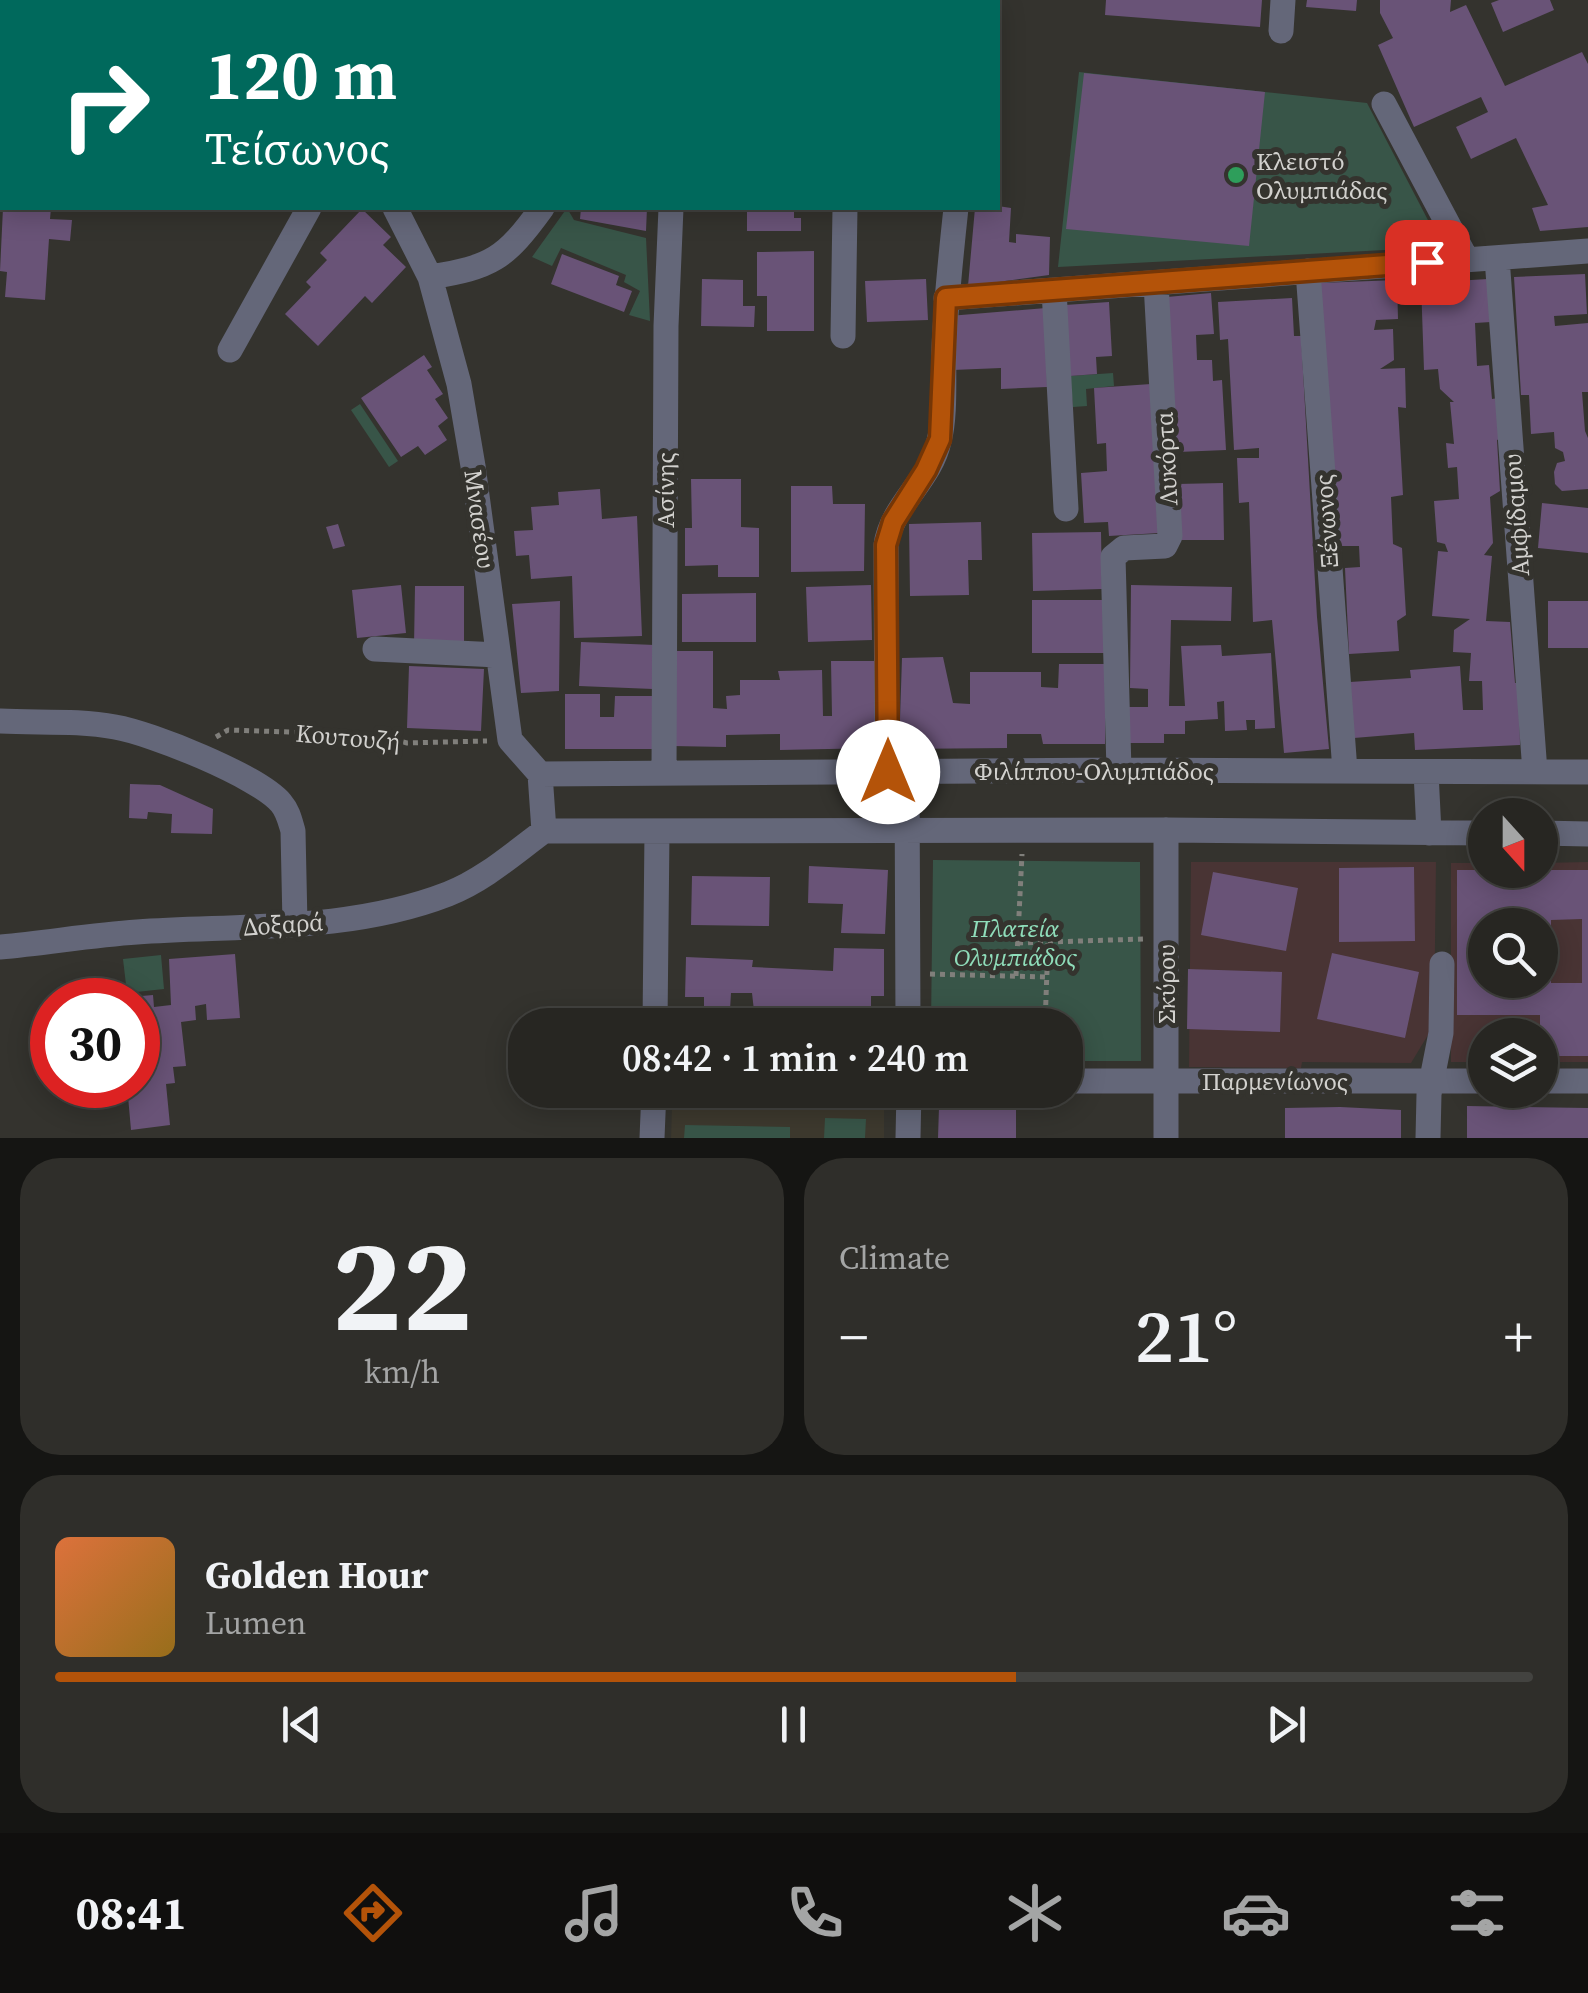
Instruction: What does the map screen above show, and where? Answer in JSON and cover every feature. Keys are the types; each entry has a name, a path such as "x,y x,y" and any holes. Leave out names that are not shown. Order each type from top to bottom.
{"street":[{"path":"1280,32 1283,0"},
{"path":"1384,104 1467,260"},
{"path":"230,350 308,210"},
{"name":"Μνασέου","path":"396,210 430,278 463,403 510,740"},
{"path":"430,278 496,260 540,210"},
{"name":"Ασίνης","path":"664,773 666,326 672,210"},
{"path":"843,336 845,210"},
{"path":"908,1008 906,831 897,772 886,545 893,522 926,470 940,439 946,298 956,210"},
{"path":"946,298 1588,251"},
{"name":"Αμφίδαμου","path":"1497,258 1535,772"},
{"name":"Ξένωνος","path":"1308,271 1345,771"},
{"name":"Λυκόρτα","path":"1119,770 1113,558 1124,548 1165,546 1170,536 1156,282"},
{"path":"1054,290 1066,509"},
{"path":"375,649 498,655"},
{"path":"0,721 117,727 193,752 261,787 285,809 293,831 295,924"},
{"path":"510,740 540,774 544,831 1468,833"},
{"path":"1426,772 1429,833"},
{"name":"Φιλίππου-Ολυμπιάδος","path":"540,774 1588,772"},
{"path":"655,1008 657,830"},
{"name":"Σκύρου","path":"1166,830 1166,1138"},
{"name":"Δοξαρά","path":"0,947 134,932 295,924 376,914 436,898 478,879 544,831"},
{"path":"1558,834 1588,834"},
{"path":"1428,1138 1431,1081 1440,1042 1442,964"},
{"name":"Παρμενίωνος","path":"1083,1082 1468,1081"},
{"path":"1558,1081 1588,1081"},
{"path":"652,1138 653,1108"},
{"path":"908,1138 909,1108"}],"path":[{"name":"Κουτουζή","path":"193,752 228,730 378,735 407,743 510,740"},
{"path":"1016,976 1023,831"},
{"path":"1018,943 1166,938"},
{"path":"1046,1008 1048,942"},
{"path":"907,973 1047,977"}],"shaded area":[{"path":"1191,862 1436,862 1434,1025 1411,1063 1302,1062 1301,1068 1189,1067"},
{"path":"1588,862 1588,1062 1558,1062 1558,1018 1468,1018 1468,1062 1451,1062 1451,863 1468,863 1468,888 1558,888 1558,863"},
{"path":"672,1108 884,1108 884,1138 671,1138"}],"green space":[{"name":"Κλειστό Ολυμπιάδας","path":"1079,72 1367,103 1442,247 1058,267"},
{"path":"566,210 574,220 646,238 650,321 629,315 640,291 624,282 626,275 561,248 552,266 532,257"},
{"path":"1113,373 1114,386 1086,389 1087,406 1073,407 1070,376"},
{"path":"360,404 398,461 389,467 351,410"},
{"name":"Πλατεία Ολυμπιάδος","path":"933,860 1140,862 1141,1061 1083,1061 1083,1008 931,1008"},
{"path":"161,955 164,989 160,989 160,978 125,978 123,959"},
{"path":"825,1118 866,1119 865,1138 824,1138"},
{"path":"685,1125 790,1127 790,1138 684,1138"}],"building":[{"path":"1106,0 1262,0 1260,27 1105,15"},
{"path":"1307,0 1357,0 1356,11 1306,7"},
{"path":"1380,0 1451,0 1450,12 1466,5 1505,86 1582,52 1588,64 1588,227 1540,231 1532,208 1548,205 1516,138 1471,159 1456,127 1488,112 1481,97 1414,127 1378,45 1393,38 1380,13"},
{"path":"1550,0 1554,10 1503,32 1491,3"},
{"path":"1084,73 1265,92 1249,246 1066,229"},
{"path":"1011,208 1009,242 1016,243 1016,234 1050,237 1049,275 968,286 975,210"},
{"path":"3,210 51,210 50,219 72,220 70,241 49,239 45,300 5,297 7,272 0,271"},
{"path":"363,210 391,237 383,245 406,267 372,303 365,296 318,346 285,314 311,287 306,282 327,260 320,253"},
{"path":"581,210 647,210 646,231 580,219"},
{"path":"794,210 794,218 801,218 801,231 747,231 747,212"},
{"path":"814,251 814,331 767,331 767,296 757,296 757,252"},
{"path":"562,254 619,276 616,285 632,291 624,312 551,284"},
{"path":"1585,274 1587,314 1554,316 1555,326 1588,323 1588,392 1582,392 1588,438 1588,489 1562,491 1555,484 1554,472 1557,463 1565,461 1563,452 1555,448 1554,432 1531,434 1529,395 1521,395 1514,277"},
{"path":"702,279 743,280 743,306 755,306 754,327 701,326"},
{"path":"926,279 928,320 867,322 865,281"},
{"path":"1488,279 1491,322 1475,323 1477,366 1489,365 1492,399 1498,398 1502,438 1497,440 1500,491 1490,497 1493,543 1484,555 1492,556 1486,621 1510,622 1515,683 1519,683 1520,745 1415,750 1414,733 1354,738 1350,682 1411,678 1410,670 1460,666 1463,710 1483,710 1482,681 1469,681 1471,653 1453,652 1454,630 1470,619 1432,616 1438,551 1448,552 1445,544 1437,542 1434,501 1459,499 1457,467 1448,468 1446,443 1454,444 1450,402 1454,402 1440,389 1438,369 1424,370 1421,283"},
{"path":"1397,280 1398,319 1376,320 1374,330 1393,329 1394,360 1380,369 1405,368 1406,408 1398,407 1403,495 1391,497 1393,544 1402,548 1406,615 1397,621 1399,651 1349,654 1345,568 1360,567 1359,546 1334,546 1320,283"},
{"path":"1211,293 1214,334 1196,335 1197,360 1212,360 1213,381 1222,380 1226,450 1178,452 1167,297"},
{"path":"1292,298 1294,336 1301,336 1317,617 1329,749 1284,753 1272,620 1253,622 1249,502 1239,503 1237,458 1259,458 1259,448 1234,450 1228,339 1220,340 1218,302"},
{"path":"1109,302 1112,356 1096,357 1097,374 1070,376 1065,305"},
{"path":"1046,308 1047,387 1001,389 1001,368 953,370 949,316"},
{"path":"424,355 432,367 427,370 443,394 435,399 448,418 438,426 447,440 425,455 418,446 401,457 361,398"},
{"path":"1151,384 1159,533 1109,536 1108,522 1084,523 1081,473 1107,471 1106,443 1097,444 1094,388"},
{"path":"691,479 741,479 741,527 759,528 759,577 718,577 718,565 685,566 685,528 692,528"},
{"path":"1223,483 1224,540 1178,540 1177,484"},
{"path":"791,486 832,486 833,504 865,504 864,571 791,572"},
{"path":"600,489 602,519 637,516 642,636 574,638 572,576 531,579 529,555 516,556 514,531 533,530 531,507 559,505 558,492"},
{"path":"1542,503 1588,508 1588,553 1538,548"},
{"path":"981,522 982,560 968,560 969,595 910,596 909,524"},
{"path":"338,524 345,546 333,549 326,527"},
{"path":"1101,532 1102,589 1033,591 1032,533"},
{"path":"401,585 406,633 357,638 352,590"},
{"path":"871,585 872,640 808,642 806,587"},
{"path":"1131,585 1232,587 1231,621 1171,620 1169,706 1185,706 1181,646 1221,645 1222,656 1271,653 1275,728 1255,729 1255,720 1246,720 1247,730 1225,731 1224,701 1217,702 1218,719 1185,721 1185,734 1164,734 1164,743 1128,743 1129,707 1148,707 1148,689 1130,688"},
{"path":"415,586 464,586 464,647 414,646"},
{"path":"756,593 756,642 682,642 682,594"},
{"path":"1032,600 1105,600 1104,653 1032,653"},
{"path":"560,601 559,691 521,693 512,604"},
{"path":"1548,601 1588,601 1588,648 1548,648"},
{"path":"581,642 655,645 653,689 579,686"},
{"path":"675,651 713,651 713,708 727,709 726,696 740,695 740,680 780,680 778,671 822,670 823,716 832,716 831,661 876,661 877,748 780,750 780,734 726,735 726,747 672,746"},
{"path":"943,657 953,703 970,704 970,672 1041,672 1041,687 1058,688 1059,664 1106,664 1105,744 1043,744 1041,734 1007,734 1007,748 899,749 902,658"},
{"path":"409,666 484,669 481,731 407,728"},
{"path":"565,694 600,694 600,717 614,717 615,696 652,696 652,749 565,749"},
{"path":"130,784 160,785 213,809 212,834 171,833 172,814 148,812 147,819 129,818"},
{"path":"809,866 888,870 885,934 841,933 843,904 808,903"},
{"path":"1414,867 1415,941 1339,942 1339,868"},
{"path":"1457,870 1468,870 1468,888 1558,888 1558,870 1588,870 1588,1056 1558,1056 1558,1018 1457,1015"},
{"path":"1213,872 1298,888 1286,951 1201,935"},
{"path":"692,876 770,877 769,926 691,925"},
{"path":"834,948 884,949 884,996 871,996 871,1008 754,1008 752,993 731,993 730,1008 704,1008 704,997 685,997 686,957 753,960 752,967 833,971"},
{"path":"1332,953 1419,972 1405,1038 1317,1019"},
{"path":"235,954 240,1018 207,1020 206,1004 195,1006 196,1020 181,1022 186,1066 173,1067 175,1083 166,1084 170,1125 131,1130 129,1108 160,1108 160,1006 171,1005 169,959"},
{"path":"1188,969 1282,972 1280,1032 1187,1029"},
{"path":"1467,1106 1588,1108 1588,1138 1467,1138"},
{"path":"939,1108 1016,1108 1016,1138 938,1138"},
{"path":"1285,1108 1401,1110 1401,1138 1285,1138"}],"place":[{"name":"Κλειστό Ολυμπιάδας","path":"1236,175"}],"route":[{"path":"888,772 886,545 893,522 926,470 940,439 946,298 1427,262"}]}
